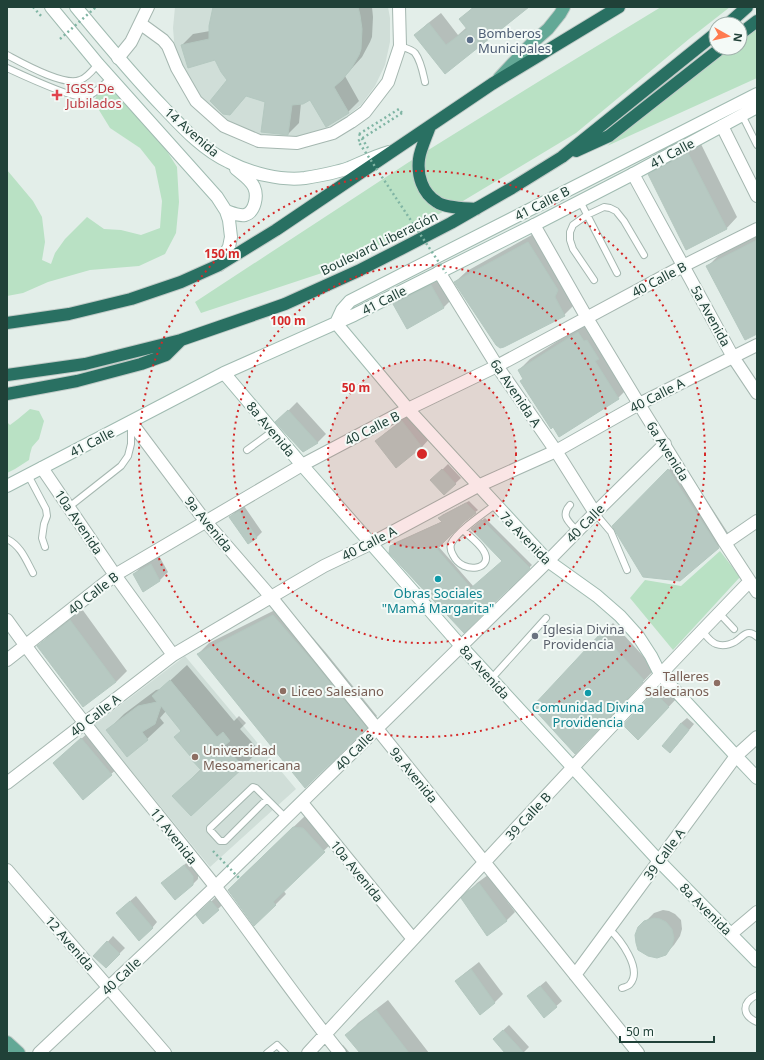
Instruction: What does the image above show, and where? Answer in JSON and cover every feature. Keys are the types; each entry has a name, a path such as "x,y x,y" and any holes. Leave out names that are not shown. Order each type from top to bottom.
{"highway":[{"path":"7,323 69,314 131,299 182,282 219,265 276,230 492,84 619,7"},
{"path":"737,16 747,7"},
{"path":"748,28 757,21"},
{"name":"Boulevard Liberación","path":"7,375 85,364 181,340 285,304 398,252 476,209 562,157 708,40"},
{"path":"562,157 609,136 712,56"},
{"path":"430,126 419,158 419,177 426,191 437,203 453,207 476,209"},
{"path":"7,394 77,381 140,364 166,355 181,340"}],"main road":[{"path":"492,84 531,44 548,29 564,7"},
{"path":"7,1042 19,1053"}],"street":[{"name":"14 Avenida","path":"51,7 98,64 217,197 226,211 229,220 231,237 229,247 219,265"},
{"name":"14 Avenida","path":"76,7 118,58 182,127 208,149 227,162 246,170 273,176 304,178 348,168 374,156 394,150"},
{"path":"118,58 131,42 148,7"},
{"path":"141,24 163,40 168,46 177,68 196,101 224,126 259,141 297,143 333,134 351,122 365,112 388,82 400,46 400,7"},
{"name":"41 Calle B","path":"336,322 342,310 350,301 757,94"},
{"name":"41 Calle","path":"7,486 224,373 443,273 534,224 633,174 757,107"},
{"path":"722,126 757,196"},
{"path":"226,211 236,215 245,215 254,206 256,196 254,188 248,179 227,162"},
{"name":"5a Avenida","path":"633,174 733,357 757,393"},
{"name":"6a Avenida","path":"534,224 587,318 639,404 757,592"},
{"name":"40 Calle B","path":"7,660 115,574 302,465 408,410 498,366 683,266 757,229"},
{"name":"6a Avenida A","path":"443,273 498,366 595,513"},
{"name":"7a Avenida","path":"336,322 408,410 548,562 598,596 620,616 638,636 651,656 660,674 757,778"},
{"name":"40 Calle A","path":"7,783 84,722 173,655 324,566 370,544 478,486 556,452 639,404 757,345"},
{"name":"8a Avenida","path":"224,373 370,544 461,646 659,861 757,961"},
{"name":"9a Avenida","path":"131,422 206,522 271,597 638,1053"},
{"name":"40 Calle","path":"39,1053 302,803 548,562 577,531 665,444"},
{"name":"10a Avenida","path":"42,468 173,655"},
{"path":"725,543 757,521"},
{"name":"39 Calle B","path":"308,1053 660,674 750,581"},
{"name":"11 Avenida","path":"7,620 84,722 215,887 340,1053"},
{"name":"39 Calle A","path":"575,975 736,756 757,737"},
{"name":"10a Avenida","path":"302,803 413,939"},
{"name":"12 Avenida","path":"7,870 165,1053"},
{"path":"731,934 757,912"}],"lane":[{"path":"400,46 415,54 421,67 425,82"},
{"path":"7,55 39,71 64,81 72,82 80,80 98,64"},
{"path":"7,68 75,96 85,97 94,92 111,78"},
{"path":"742,115 757,145"},
{"path":"580,201 617,273"},
{"path":"594,280 573,249 570,240 570,232 573,226 587,215 604,207 616,210 644,255"},
{"path":"69,507 121,466 128,456 131,444 131,422"},
{"path":"247,450 273,431"},
{"path":"28,475 46,509 47,516 42,538 45,548"},
{"path":"463,530 485,554 485,562 481,567 468,568 461,565 454,557 450,548 451,543 463,530 495,505"},
{"path":"570,505 567,508 565,515 577,531"},
{"path":"595,513 611,532 627,570"},
{"path":"7,539 17,546 33,573"},
{"path":"719,613 734,629"},
{"path":"491,679 546,618"},
{"path":"702,630 711,641 722,645 730,644 749,633 754,634 757,638"},
{"path":"267,800 225,841 220,841 210,830 210,828 253,787 256,788 286,818"},
{"path":"609,929 617,936 634,964 633,980 630,985 622,988"},
{"path":"757,995 749,998 745,1011 748,1016 757,1022"},
{"path":"267,1053 277,1045 285,1053"}],"path":[{"path":"60,39 96,7"},
{"path":"359,134 399,109 402,113 358,141 443,273"},
{"path":"351,122 374,156"},
{"path":"213,851 239,878"}],"shaded area":[{"path":"175,7 388,7 390,18 390,42 385,65 375,86 361,105 342,120 321,131 299,137 275,138 252,134 230,125 195,95 175,52 173,28"},
{"name":"Universidad Mesoamericana","path":"185,656 296,789 210,867 94,725"}],"green space":[{"path":"661,7 730,7 718,16 708,16 708,24 576,133 458,204 331,270 201,313 195,302 409,162"},
{"path":"757,26 757,78 607,146 720,56 748,56 748,33"},
{"path":"111,86 129,109 158,137 177,167 179,202 176,233 165,254 139,266 90,270 48,282 23,293 7,296 7,170 33,201 42,217 45,242 42,260 51,264 55,253 65,239 87,217 104,229 121,230 141,235 160,228 162,201 155,167 140,148 110,128 94,102 99,90"},
{"path":"30,409 39,411 44,421 39,439 32,447 29,460 7,473 7,422 10,425"},
{"path":"720,551 740,577 673,650 630,598 645,580 681,586"}],"building":[{"path":"213,7 358,7 362,29 361,49 351,69 334,87 349,113 326,127 310,100 303,104 292,105 288,135 261,132 265,102 246,96 230,115 223,114 210,101 227,80 215,60 188,68 181,45 209,39 209,26"},
{"name":"Bomberos Municipales","path":"474,7 529,7 445,74 414,35 429,23 446,45 467,29 459,19"},
{"path":"688,153 727,229 686,250 648,174"},
{"path":"757,240 757,334 745,340 706,266"},
{"path":"528,242 558,290 555,297 565,316 500,348 496,345 454,282"},
{"path":"431,285 444,308 407,329 393,304"},
{"path":"578,332 584,341 587,340 599,359 595,361 619,399 559,437 553,427 551,429 520,381 523,379 518,370"},
{"path":"288,410 318,443 303,452 275,422"},
{"path":"402,421 422,447 396,468 375,441"},
{"path":"442,469 456,484 444,495 430,480"},
{"path":"668,469 719,548 680,581 643,577 612,526"},
{"name":"Obras Sociales \"Mamá Margarita\"","path":"466,503 476,513 464,522 437,549 471,588 502,561 471,529 482,520 530,568 464,633 389,553 390,546 442,522 438,518"},
{"path":"239,511 257,538 248,544 229,517"},
{"path":"151,564 160,581 143,592 133,574"},
{"name":"Liceo Salesiano","path":"273,615 367,728 305,788 197,654"},
{"path":"70,620 116,682 83,707 37,646"},
{"name":"Comunidad Divina Providencia","path":"601,633 644,680 575,754 532,707"},
{"path":"170,680 217,737 223,732 230,741 224,746 244,767 191,816 172,796 201,770 174,737 181,731 161,706 155,724 142,732 148,740 127,757 106,730 138,706 157,702 152,696"},
{"path":"654,692 669,707 638,740 623,725"},
{"path":"681,723 689,730 670,753 662,746"},
{"path":"81,738 112,775 83,800 53,763"},
{"path":"293,827 303,828 325,852 273,902 276,905 254,926 228,890"},
{"path":"184,865 193,876 193,885 175,900 161,883"},
{"path":"479,883 507,921 487,936 461,898"},
{"path":"130,901 153,928 139,941 116,913"},
{"path":"211,901 219,910 203,924 196,915"},
{"path":"654,918 666,922 672,929 674,938 672,946 666,955 657,958 648,956 638,950 635,935 638,927 644,921"},
{"path":"107,941 120,954 106,968 93,956"},
{"path":"471,969 495,1003 480,1015 455,981"},
{"path":"540,986 557,1007 544,1018 527,996"},
{"path":"376,1010 409,1053 360,1053 345,1035"},
{"path":"503,1030 524,1053 505,1053 493,1039"}],"place":[{"name":"Bomberos Municipales","path":"470,40"},
{"name":"IGSS De Jubilados","path":"57,95"},
{"name":"Obras Sociales \"Mamá Margarita\"","path":"438,579"},
{"name":"Iglesia Divina Providencia","path":"535,636"},
{"name":"Talleres Salecianos","path":"717,683"},
{"name":"Liceo Salesiano","path":"283,691"},
{"name":"Comunidad Divina Providencia","path":"588,693"},
{"name":"Universidad Mesoamericana","path":"195,757"}]}
